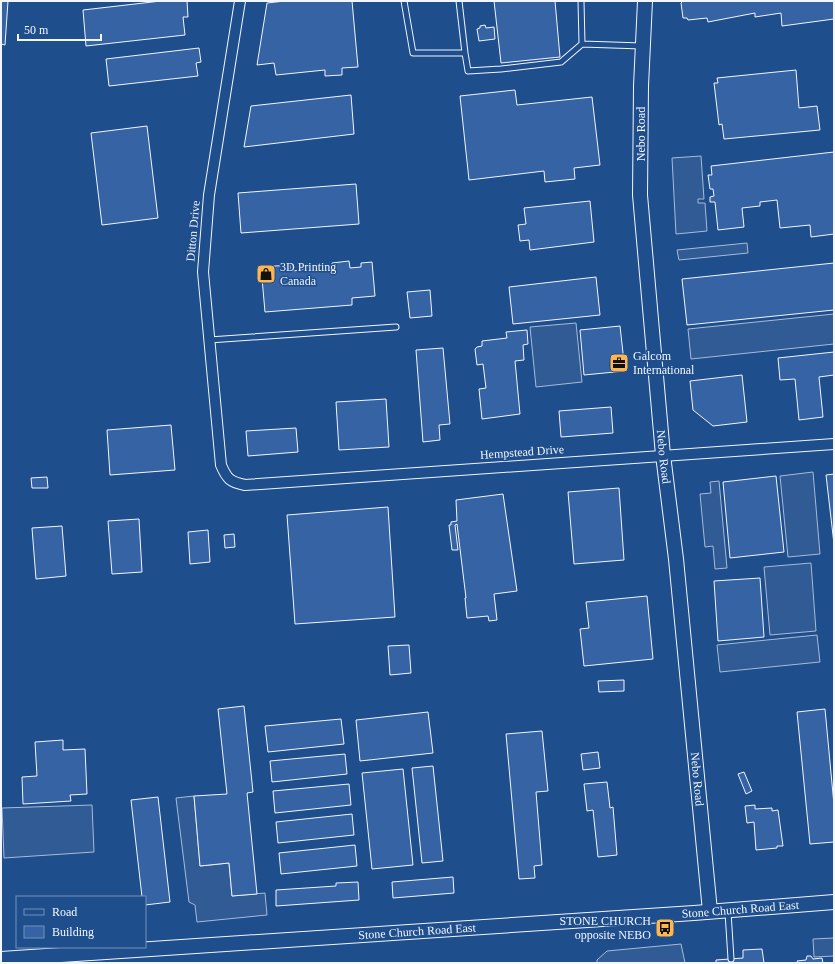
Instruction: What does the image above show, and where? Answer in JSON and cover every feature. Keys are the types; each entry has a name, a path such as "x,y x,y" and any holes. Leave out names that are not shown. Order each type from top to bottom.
{"street":[{"name":"Ditton Drive","path":"221,465 203,272 209,195 240,1"},
{"name":"Nebo Road","path":"645,1 641,86 640,195 664,455 676,559 710,911"},
{"name":"Hempstead Drive","path":"221,465 226,478 236,484 245,486 834,444"},
{"name":"Stone Church Road East","path":"1,959 834,902"}],"lane":[{"path":"404,1 413,53 465,53"},
{"path":"459,1 468,70 501,69 561,62 582,44 643,46"},
{"path":"581,1 582,44"},
{"path":"209,340 396,327"},
{"path":"728,910 731,959"}],"shaded area":[{"path":"701,156 704,199 698,199 698,203 705,203 707,231 676,234 672,158"},
{"path":"747,243 748,253 679,260 677,250"},
{"path":"834,314 834,344 691,359 688,329"},
{"path":"576,323 582,382 536,387 530,327"},
{"path":"813,472 820,554 788,557 780,476"},
{"path":"719,481 727,568 715,569 713,546 705,547 700,494 711,493 710,482"},
{"path":"811,563 816,631 770,635 764,567"},
{"path":"817,635 820,662 720,672 717,645"},
{"path":"194,796 200,866 229,863 232,896 265,893 267,915 197,922 195,905 189,902 176,798"},
{"path":"92,805 94,852 4,858 2,808"},
{"path":"834,938 834,956 814,957 813,939"},
{"path":"681,944 685,963 597,963 597,960 607,951"}],"building":[{"path":"1,1 8,1 5,45 1,44"},
{"path":"161,1 187,1 188,17 183,17 185,35 86,46 83,10"},
{"path":"285,1 352,1 358,67 342,68 342,75 325,76 325,70 276,75 274,63 257,65 267,3"},
{"path":"494,1 555,1 560,57 501,63"},
{"path":"683,1 834,1 834,19 782,26 781,13 755,17 755,13 708,22 707,18 688,20 687,18 683,18 681,3"},
{"path":"485,25 486,28 494,27 495,39 479,41 477,29 480,28 480,26"},
{"path":"199,48 201,62 196,63 198,76 109,86 106,59"},
{"path":"796,70 799,108 817,106 820,130 724,139 722,124 719,125 714,83 718,83 717,78"},
{"path":"515,90 517,105 592,97 600,165 574,168 575,179 545,182 544,171 469,180 460,96"},
{"path":"351,95 354,134 244,147 251,106"},
{"path":"147,126 158,218 102,225 91,133"},
{"path":"834,152 834,234 811,237 810,225 780,228 777,200 760,202 760,206 742,208 744,227 718,230 715,202 710,202 710,197 714,196 713,189 710,189 708,175 712,175 711,166"},
{"path":"356,184 359,224 241,233 238,193"},
{"path":"590,201 594,242 530,250 529,240 520,241 518,225 526,224 524,208"},
{"path":"349,261 350,268 361,267 361,263 372,262 375,296 352,298 352,305 265,312 261,267 290,265 290,271 303,270 302,266 320,264 320,269 332,268 332,263"},
{"path":"834,263 834,310 687,325 682,279"},
{"path":"596,277 600,315 513,324 509,287"},
{"path":"430,290 432,316 410,318 407,292"},
{"path":"620,326 625,371 584,375 580,330"},
{"path":"527,330 528,344 523,345 524,360 515,361 520,414 482,419 479,389 486,388 483,364 477,365 475,349 482,346 482,341 507,338 506,332"},
{"path":"443,348 450,424 439,425 440,440 423,442 416,350"},
{"path":"834,352 834,375 819,377 823,417 799,420 795,379 780,380 778,358"},
{"path":"742,375 747,422 713,426 693,410 690,381"},
{"path":"386,399 389,447 339,450 336,402"},
{"path":"611,407 613,433 561,437 559,411"},
{"path":"171,425 175,470 110,475 107,430"},
{"path":"296,428 298,452 248,456 246,431"},
{"path":"834,474 834,544 826,475"},
{"path":"776,476 784,552 730,558 723,482"},
{"path":"47,477 48,488 32,488 31,478"},
{"path":"619,488 624,560 574,564 568,492"},
{"path":"503,494 517,591 494,594 497,620 489,621 488,616 467,618 457,524 455,525 458,550 452,550 449,525 451,525 451,522 457,521 456,500"},
{"path":"388,507 395,617 295,624 287,515"},
{"path":"139,519 142,572 112,574 108,521"},
{"path":"62,526 66,576 36,579 32,528"},
{"path":"208,530 210,562 190,564 188,532"},
{"path":"234,534 235,547 225,548 224,535"},
{"path":"760,578 764,637 718,641 714,581"},
{"path":"647,596 653,659 584,666 580,629 589,628 586,602"},
{"path":"409,645 411,673 390,675 388,646"},
{"path":"624,680 624,691 599,692 598,681"},
{"path":"244,706 253,792 247,793 257,894 232,896 229,863 200,866 194,796 227,794 218,709"},
{"path":"825,709 834,805 834,842 810,844 797,712"},
{"path":"428,712 433,753 360,761 356,720"},
{"path":"341,719 344,744 268,752 265,726"},
{"path":"542,731 548,791 536,792 542,865 534,866 535,878 519,879 506,734"},
{"path":"63,740 63,750 85,749 87,794 70,795 71,801 23,804 22,777 37,776 35,742"},
{"path":"598,752 600,768 583,770 581,754"},
{"path":"345,754 347,774 272,782 270,761"},
{"path":"433,766 443,861 422,863 412,768"},
{"path":"403,769 413,865 372,869 362,773"},
{"path":"744,772 752,791 746,794 738,774"},
{"path":"607,782 610,808 613,807 617,855 598,857 593,810 587,811 584,784"},
{"path":"349,784 351,805 275,813 273,791"},
{"path":"158,797 170,902 146,905 146,896 142,896 131,800"},
{"path":"755,805 755,809 772,808 772,811 778,810 783,846 756,850 754,822 747,823 745,806"},
{"path":"352,814 354,835 278,843 276,822"},
{"path":"355,845 357,866 281,874 279,853"},
{"path":"453,877 454,893 393,898 392,882"},
{"path":"358,882 359,900 276,906 276,890 336,886 336,883"},
{"path":"762,949 764,963 716,963 716,960 743,958 743,950"},
{"path":"807,956 811,956 813,959 822,958 823,963 798,963 797,961 806,960"}],"place":[{"name":"3D Printing Canada","path":"266,274"},
{"name":"Galcom International","path":"619,363"},
{"name":"STONE CHURCH opposite NEBO","path":"665,928"}]}
